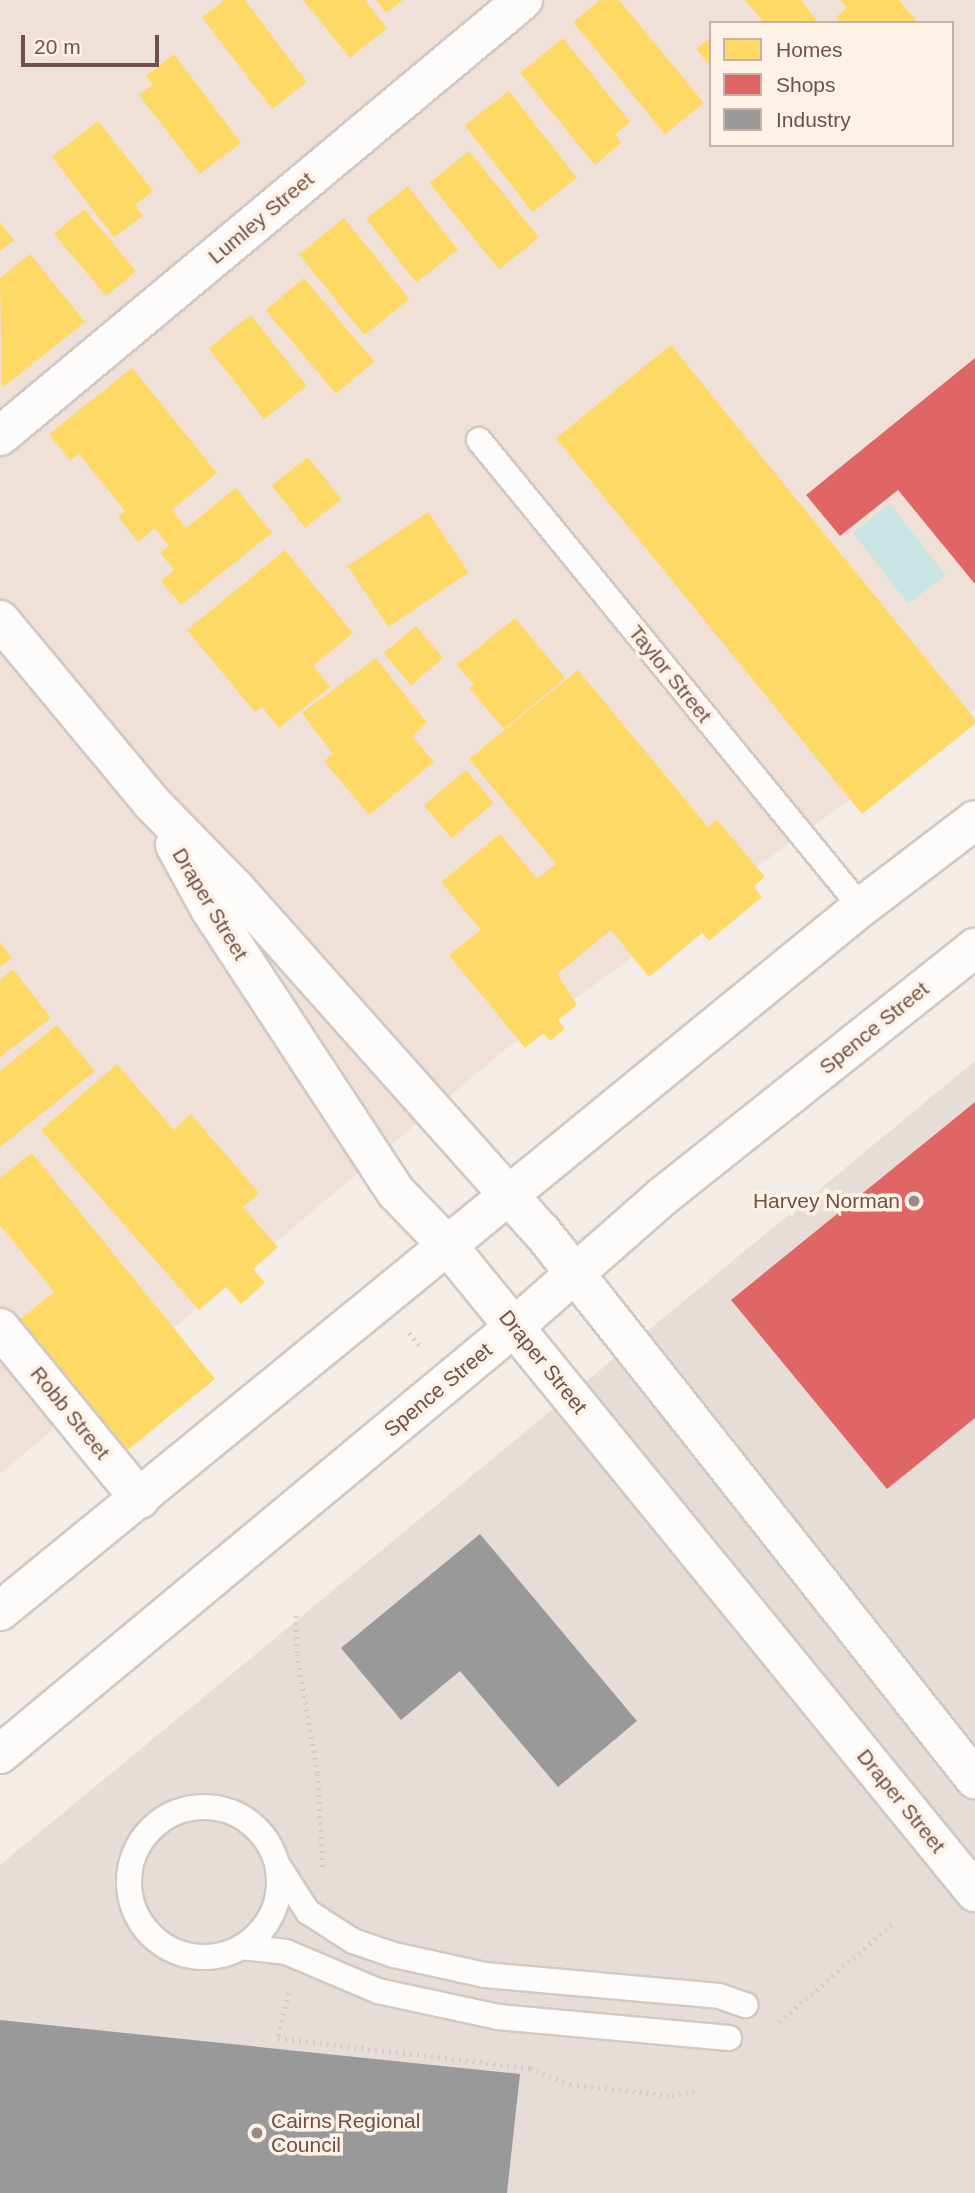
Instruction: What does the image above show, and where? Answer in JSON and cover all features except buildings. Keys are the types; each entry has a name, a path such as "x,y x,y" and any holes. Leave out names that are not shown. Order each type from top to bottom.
{"street":[{"name":"Lumley Street","path":"0,436 523,0"},
{"name":"Draper Street","path":"0,620 152,803 235,888 574,1273 975,1779"},
{"name":"Draper Street","path":"152,803 210,909 396,1192 448,1245 975,1892"},
{"path":"0,1611 862,907 975,820"},
{"name":"Spence Street","path":"0,1754 514,1327 663,1196 975,948"},
{"name":"Robb Street","path":"0,1328 140,1499"}],"lane":[{"name":"Taylor Street","path":"479,440 862,907"},
{"path":"279,1867 279,1891 273,1913 259,1933 241,1947 219,1955 195,1956 170,1949 149,1933 135,1911 129,1886 132,1860 144,1836 163,1818 187,1808 214,1807 237,1814 256,1826 271,1845 279,1867 308,1912 353,1941 394,1955 485,1975 719,1996 745,2005"},
{"path":"241,1947 286,1952 378,1991 498,2017 729,2038"}],"path":[{"path":"296,1616 297,1654 318,1774 323,1876"},
{"path":"772,2028 895,1922"},
{"path":"290,1990 278,2038 530,2068 570,2084 672,2096 694,2091"}],"shaded area":[{"path":"0,0 975,0 975,709 507,1048 0,1474"},
{"path":"975,1061 975,2193 0,2193 0,1865"}],"water":[{"path":"890,504 945,575 908,604 853,533"}],"place":[{"name":"Harvey Norman","path":"914,1201"},
{"name":"Cairns Regional Council","path":"257,2133"}]}
